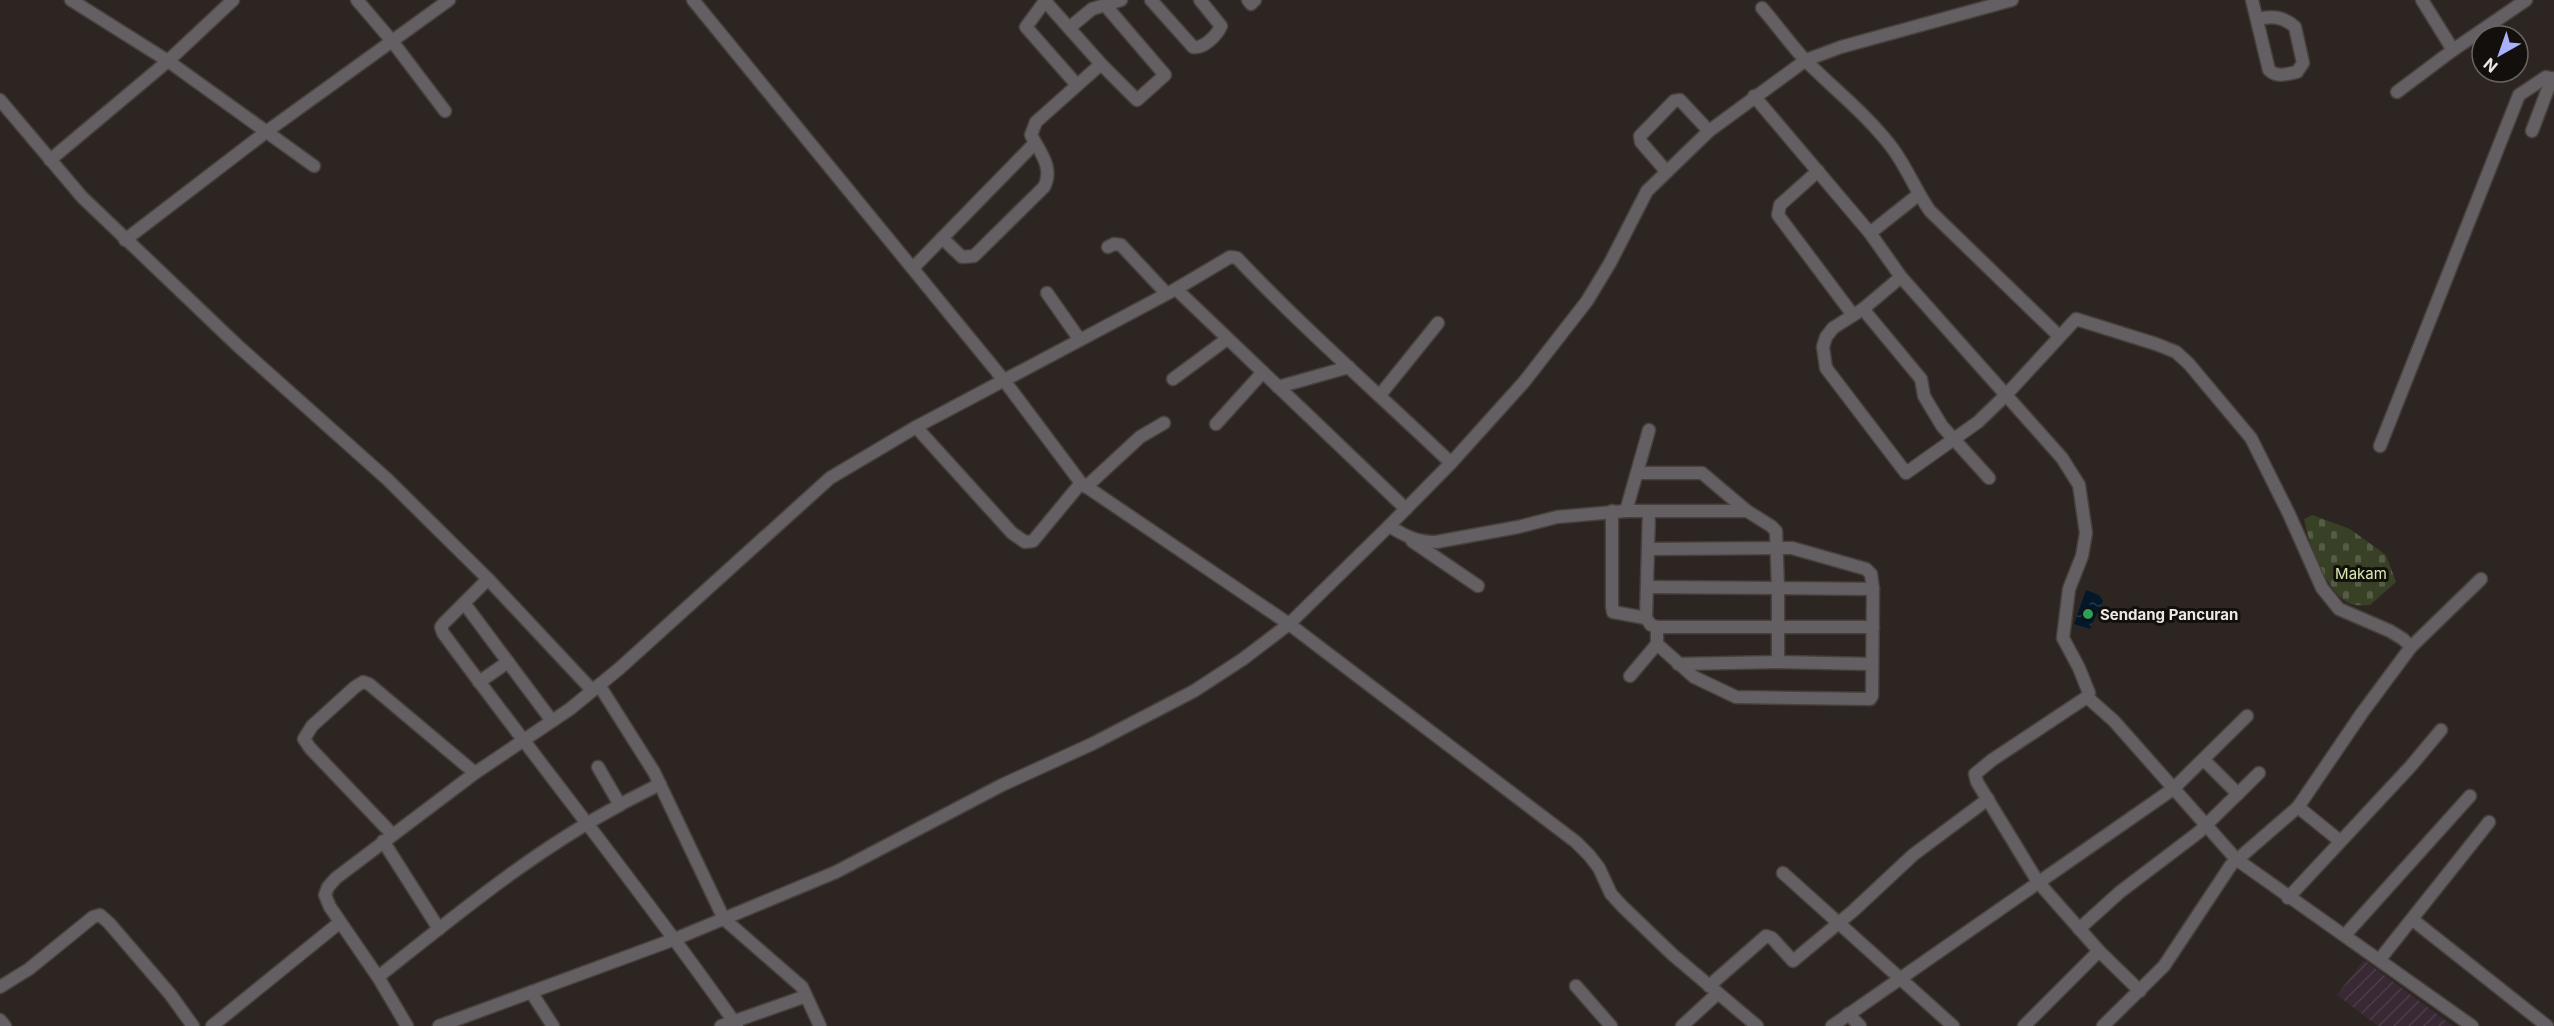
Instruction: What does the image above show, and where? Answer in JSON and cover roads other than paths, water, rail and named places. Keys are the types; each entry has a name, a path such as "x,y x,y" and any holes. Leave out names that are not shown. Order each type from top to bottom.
{"street":[{"path":"71,0 168,61 314,166"},
{"path":"50,160 168,61 233,0"},
{"path":"357,0 392,41 445,111"},
{"path":"125,240 266,132 449,0"},
{"path":"693,0 913,268 1084,485 1289,624 1576,842 1599,868 1611,894 1713,990 1757,1026"},
{"path":"1069,27 1087,12 1121,0"},
{"path":"1151,0 1193,47 1197,48 1204,45 1221,26 1200,0"},
{"path":"439,1026 675,939 836,872 1002,786 1092,744 1194,691 1243,659 1289,624 1451,463 1524,382 1587,301 1610,263 1647,191 1709,131 1806,60 1841,47 2012,0"},
{"path":"2252,0 2269,70 2279,75 2297,72 2303,63 2295,27 2274,16 2257,19"},
{"path":"2422,0 2453,50"},
{"path":"2397,92 2526,0"},
{"path":"1077,85 1026,27 1045,1 1101,64 1137,100 1165,75 1105,5"},
{"path":"1762,8 1806,60 1854,105 1885,139 1900,159 1918,195 1930,212 2059,336"},
{"path":"942,238 962,257 974,256 1044,187 1048,174 1044,158 1031,135 1036,122 1101,64"},
{"path":"2380,446 2519,95 2547,76 2553,78 2532,131"},
{"path":"1754,96 1870,233 1901,277 2062,458 2079,485 2085,521 2085,543 2069,589 2063,638 2085,680 2089,693 2087,698 1977,771 1977,782 2038,882 2099,951 2140,991"},
{"path":"0,100 50,160 125,240 238,346 387,479 595,688 660,784 724,919 797,982 820,1026"},
{"path":"1666,171 1641,142 1640,136 1674,100 1680,100 1709,131"},
{"path":"913,268 1035,143"},
{"path":"1818,171 1780,205 1778,215 1858,312 1920,379 1927,403 1953,438 1989,478"},
{"path":"1870,233 1918,195"},
{"path":"1108,247 1114,244 1120,245 1227,339 1406,509"},
{"path":"407,1026 378,977 339,923 325,895 328,887 388,837 595,688 830,478 916,427 1003,380 1234,256 1289,313 1380,394 1451,463"},
{"path":"1901,277 1858,312 1833,328 1826,337 1823,347 1826,368 1906,473 1978,422 2005,396 2059,336 2079,318 2176,352 2189,364 2251,438 2289,513 2322,588 2339,609 2390,631 2411,647"},
{"path":"1047,293 1080,340"},
{"path":"1380,394 1437,323"},
{"path":"1173,379 1227,339"},
{"path":"1278,387 1349,367"},
{"path":"1216,423 1263,372"},
{"path":"916,427 1012,533 1025,542 1033,541 1084,485 1140,437 1164,423"},
{"path":"1626,511 1649,430"},
{"path":"1637,473 1702,472 1747,511 1776,531 1778,662"},
{"path":"1407,538 1436,542 1518,527 1557,517 1612,512 1747,511"},
{"path":"1612,512 1613,612 1646,618"},
{"path":"1648,512 1646,618 1651,625 1657,627 1873,627"},
{"path":"1389,526 1478,586"},
{"path":"1649,549 1802,549 1866,569 1871,574 1873,589 1872,696 1867,701 1736,697 1694,677 1657,644"},
{"path":"488,579 444,623 441,630 522,741 587,822 675,939 736,1024"},
{"path":"2103,1026 2159,972 2183,940 2236,859 2298,807 2362,713 2411,647 2481,579"},
{"path":"1648,587 1873,589"},
{"path":"464,603 552,721"},
{"path":"1630,676 1657,644 1657,627"},
{"path":"479,682 508,662"},
{"path":"1678,664 1778,662 1871,664"},
{"path":"439,929 388,837 304,739 312,726 363,682 369,684 475,773"},
{"path":"2087,698 2114,721 2236,859 2472,1026"},
{"path":"1832,1026 2038,882 2087,851 2173,789 2247,716"},
{"path":"2288,898 2441,730"},
{"path":"2204,760 2238,794"},
{"path":"598,767 621,804"},
{"path":"2079,929 2120,892 2206,826 2259,773"},
{"path":"378,977 512,874 587,822 660,784"},
{"path":"2344,935 2470,796"},
{"path":"1682,1026 1713,990 1766,936 1772,938 1793,962 1913,855 1988,799"},
{"path":"2298,807 2340,841"},
{"path":"2380,959 2489,822"},
{"path":"1783,873 1898,979 1953,1026"},
{"path":"0,987 29,969 93,917 100,915 114,928 170,994 194,1026"},
{"path":"2413,920 2547,1026"},
{"path":"212,1026 339,923"},
{"path":"2024,1026 2099,951"},
{"path":"1576,986 1611,1026"},
{"path":"531,992 553,1026"},
{"path":"721,1026 736,1024 806,996"},
{"path":"1848,1014 1860,1026"},
{"path":"0,1020 5,1026"}],"water":[{"name":"Sendang Pancuran","path":"2086,590 2099,595 2103,601 2090,629 2074,624"}],"place":[{"name":"Sendang Pancuran","path":"2088,614"}],"park label":[{"name":"Makam","path":"2361,573"}]}
